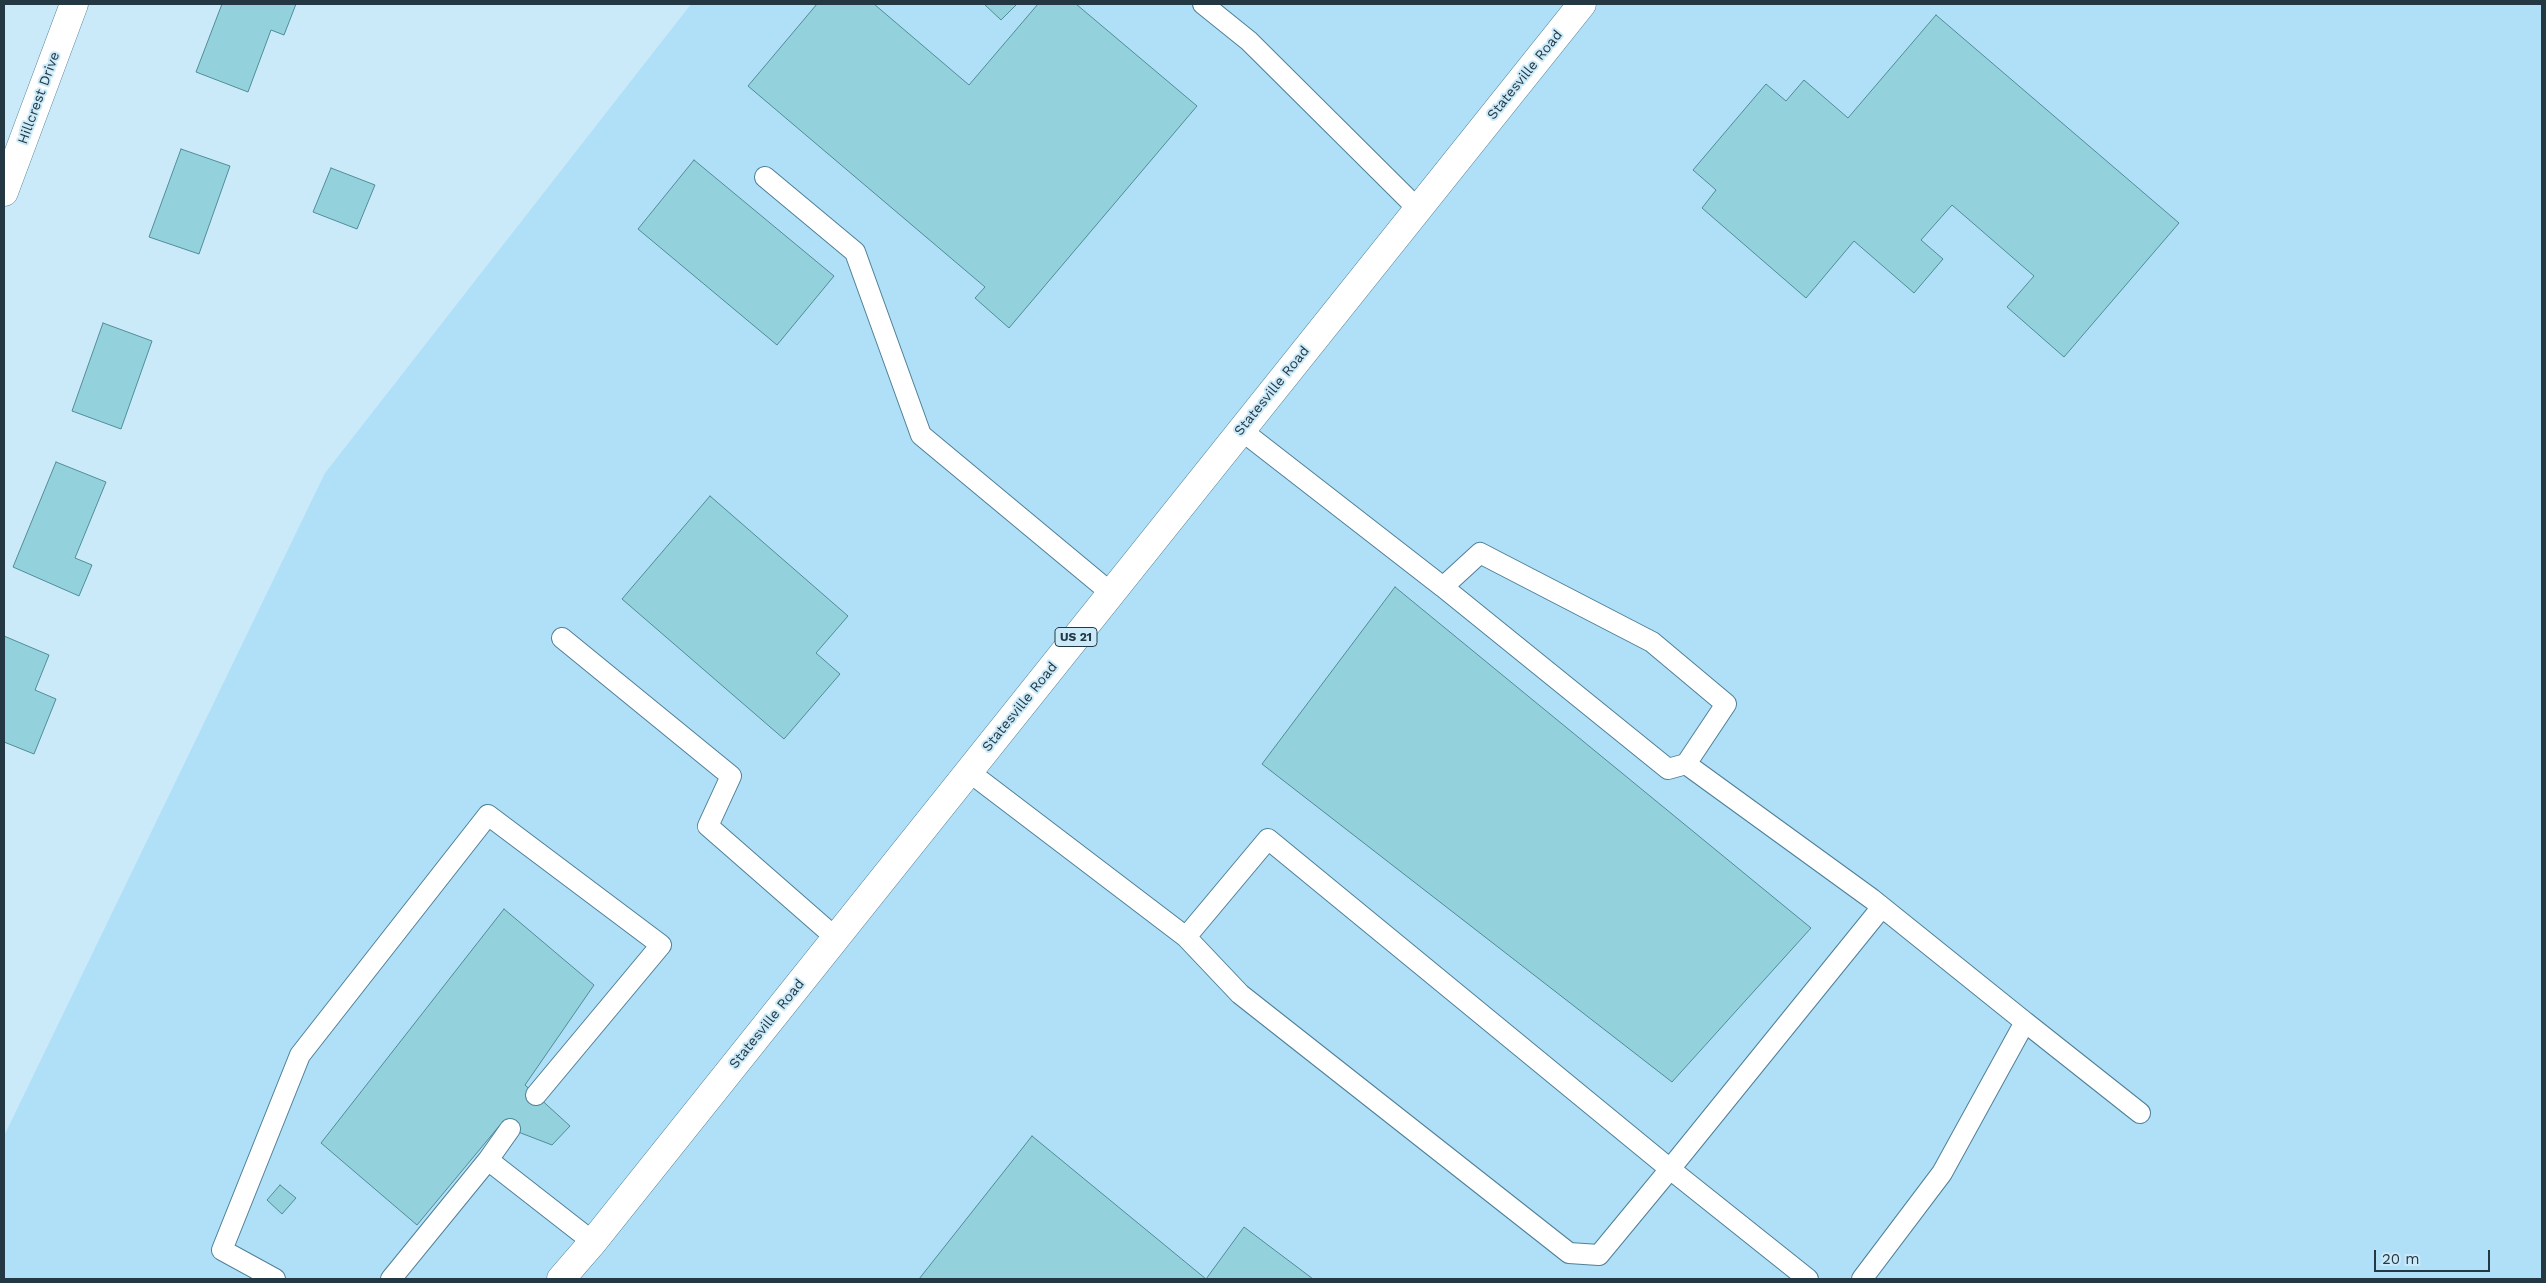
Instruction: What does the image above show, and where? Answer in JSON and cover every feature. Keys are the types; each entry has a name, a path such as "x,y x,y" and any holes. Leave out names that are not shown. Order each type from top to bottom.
{"main road":[{"name":"Hillcrest Drive","path":"4,192 74,4"},
{"name":"Statesville Road","path":"565,1276 1582,4"}],"lane":[{"path":"1203,4 1248,41 1418,209"},
{"path":"765,177 855,252 921,435 1111,593"},
{"path":"1241,430 1443,588 1668,769 1686,764 1726,704 1652,642 1480,553 1443,588"},
{"path":"562,638 731,776 708,826 836,938"},
{"path":"1686,764 1882,907 2140,1113"},
{"path":"968,771 1186,937 1240,994 1569,1253 1599,1255 1882,907"},
{"path":"275,1279 222,1250 300,1055 488,814 660,945 536,1095"},
{"path":"1186,937 1268,839 1670,1169 1808,1279"},
{"path":"1862,1279 1942,1173 2025,1022"},
{"path":"390,1279 488,1160 510,1128"},
{"path":"488,1160 593,1242"}],"shaded area":[{"path":"691,4 2542,4 2542,1279 4,1279 4,1136 325,473"}],"building":[{"path":"222,4 296,4 284,35 271,30 248,92 196,72"},
{"path":"817,4 874,4 969,85 1038,4 1076,4 1197,106 1009,328 975,298 985,287 748,86"},
{"path":"984,4 1017,4 1001,20"},
{"path":"1936,15 2179,223 2064,357 2007,307 2034,276 1952,205 1921,240 1943,259 1914,293 1854,241 1806,298 1702,208 1716,190 1693,170 1766,84 1786,101 1804,80 1848,118"},
{"path":"181,149 230,166 199,254 149,237"},
{"path":"694,160 834,276 777,345 638,229"},
{"path":"331,168 375,185 357,229 313,212"},
{"path":"103,323 152,341 121,429 72,411"},
{"path":"56,462 106,482 75,558 92,565 79,596 13,567"},
{"path":"710,496 848,616 816,653 840,674 784,739 622,599"},
{"path":"1395,587 1811,928 1672,1082 1262,764"},
{"path":"4,636 49,655 35,690 56,699 34,754 4,742"},
{"path":"504,909 594,985 525,1085 570,1126 552,1145 500,1125 417,1225 321,1143"},
{"path":"1032,1136 1206,1279 919,1279"},
{"path":"280,1185 296,1198 282,1214 267,1200"},
{"path":"1244,1227 1313,1279 1206,1279"}]}
